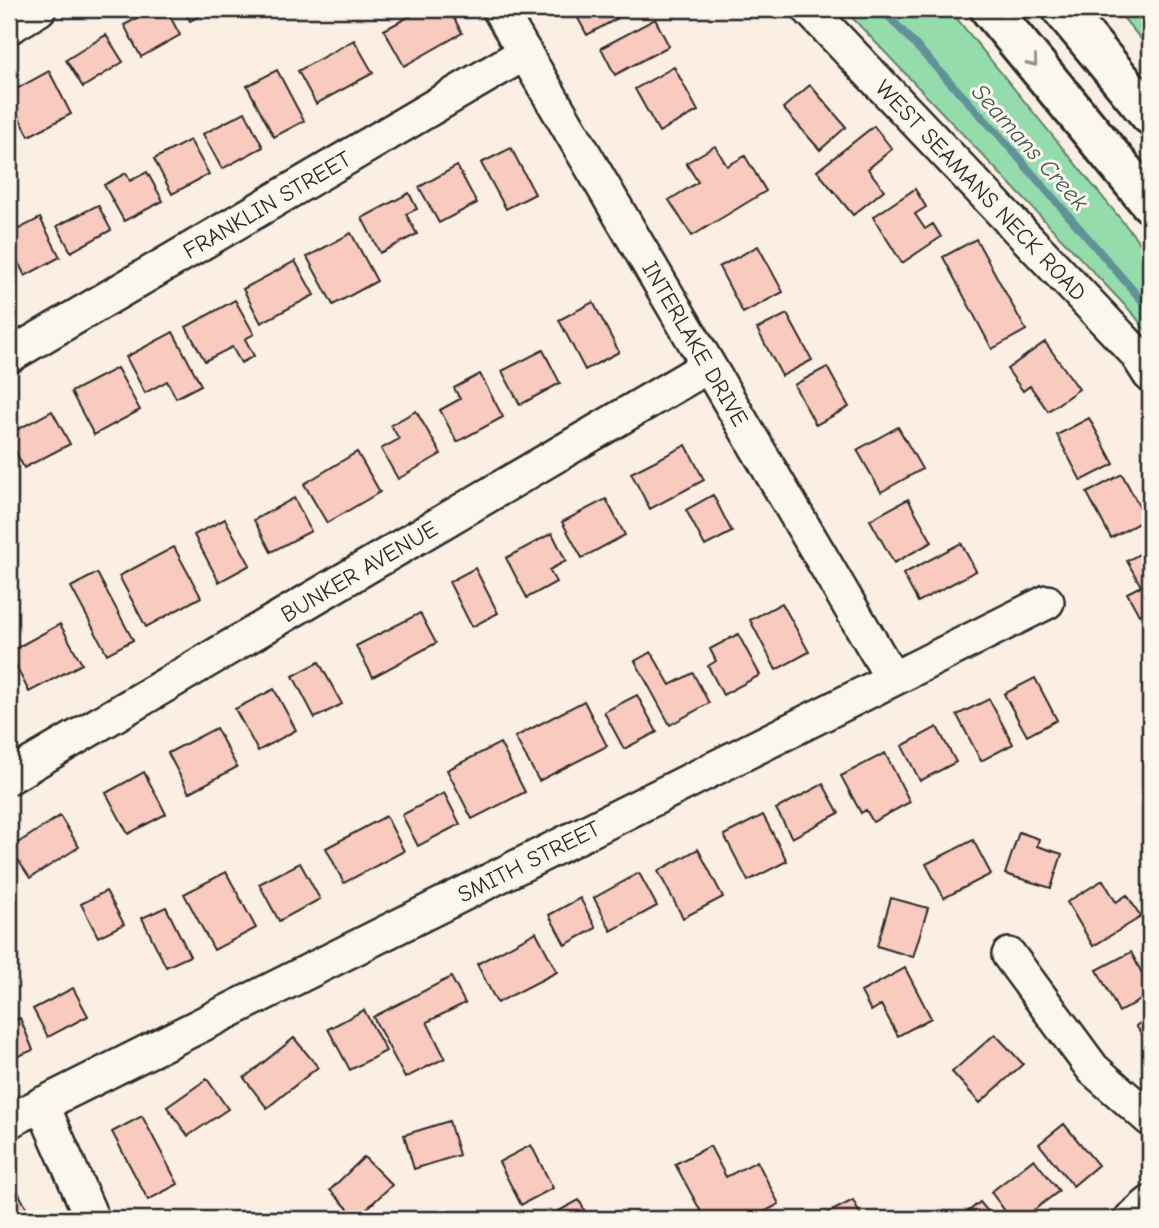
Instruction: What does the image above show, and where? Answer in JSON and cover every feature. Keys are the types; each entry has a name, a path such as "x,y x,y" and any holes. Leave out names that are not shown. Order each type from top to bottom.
{"highway":[{"path":"990,9 1150,203"},
{"path":"1062,9 1150,115"}],"street":[{"path":"9,27 39,9"},
{"name":"INTERLAKE DRIVE","path":"499,9 892,678"},
{"name":"WEST SEAMANS NECK ROAD","path":"809,9 1136,353 1150,375"},
{"name":"FRANKLIN STREET","path":"9,356 525,53"},
{"name":"BUNKER AVENUE","path":"9,777 709,366"},
{"name":"SMITH STREET","path":"9,1121 1047,602"},
{"path":"1009,955 1093,1069 1150,1119"},
{"path":"42,1104 92,1219"}],"green space":[{"path":"844,9 949,9 1150,255 1150,337 1135,316"},
{"path":"1116,9 1150,9 1150,50"}],"building":[{"path":"155,9 166,9 180,35 141,57 124,25"},
{"path":"183,9 213,9 190,21"},
{"path":"414,9 449,9 462,33 404,66 384,30 416,13"},
{"path":"573,9 613,9 618,18 587,35"},
{"path":"655,19 669,46 615,75 601,48"},
{"path":"106,35 123,62 83,87 66,60"},
{"path":"354,40 373,73 316,104 298,71"},
{"path":"674,67 698,111 659,132 635,89"},
{"path":"277,70 304,121 274,137 247,86"},
{"path":"49,71 71,114 29,136 9,99 9,93"},
{"path":"810,85 846,127 820,150 783,108"},
{"path":"245,112 263,147 222,169 203,134"},
{"path":"874,126 892,149 868,169 884,190 853,215 817,171"},
{"path":"190,140 209,174 172,194 154,159"},
{"path":"715,146 727,166 745,156 766,191 692,236 669,200 698,182 686,163"},
{"path":"511,148 535,194 506,209 481,163"},
{"path":"457,166 477,203 439,223 419,187"},
{"path":"147,172 163,201 124,221 104,185 126,173 130,181"},
{"path":"915,189 926,207 915,214 925,229 933,224 941,237 902,263 873,217"},
{"path":"409,193 417,209 406,214 417,234 380,253 362,218"},
{"path":"98,205 111,230 71,252 57,226"},
{"path":"40,218 60,257 25,276 9,244 9,234"},
{"path":"351,233 377,281 333,305 307,257"},
{"path":"976,239 1026,330 992,349 943,257"},
{"path":"758,246 783,292 743,313 719,267"},
{"path":"295,261 314,295 261,323 243,289"},
{"path":"235,300 254,334 245,339 254,356 241,363 232,347 205,361 186,327"},
{"path":"593,302 619,352 585,370 559,320"},
{"path":"787,314 812,360 782,376 757,329"},
{"path":"173,332 201,385 176,398 167,381 145,393 126,357"},
{"path":"1045,342 1079,389 1048,411 1030,386 1023,391 1007,369"},
{"path":"543,350 560,383 520,405 502,371"},
{"path":"827,367 849,407 816,425 794,385"},
{"path":"117,368 140,410 94,435 71,392"},
{"path":"480,374 503,417 457,442 440,410 460,399 454,388"},
{"path":"52,411 70,444 24,468 9,434"},
{"path":"416,411 441,454 398,479 381,449 399,439 391,425"},
{"path":"1089,418 1114,464 1081,481 1057,435"},
{"path":"898,427 922,469 881,492 857,450"},
{"path":"686,445 704,480 650,509 631,473"},
{"path":"357,452 380,492 327,523 304,484"},
{"path":"1122,474 1146,519 1111,538 1087,493"},
{"path":"713,495 732,532 705,546 686,510"},
{"path":"294,498 311,531 271,552 254,520"},
{"path":"606,499 625,535 582,558 562,522"},
{"path":"908,499 932,542 894,563 870,520"},
{"path":"225,519 250,565 219,582 194,535"},
{"path":"552,533 566,561 549,570 556,582 527,598 506,558"},
{"path":"961,543 976,571 918,602 903,574"},
{"path":"174,547 201,597 146,627 119,576"},
{"path":"1150,548 1150,609 1139,615 1127,593 1141,586 1127,561"},
{"path":"475,568 498,613 472,627 449,582"},
{"path":"97,573 133,640 107,654 71,587"},
{"path":"782,603 809,652 776,670 750,620"},
{"path":"420,613 436,643 373,677 356,646"},
{"path":"60,624 82,664 29,692 9,652"},
{"path":"738,634 760,675 723,695 708,666 716,661 710,649"},
{"path":"651,652 670,685 693,673 709,703 670,725 635,661"},
{"path":"319,662 342,704 315,718 293,676"},
{"path":"1035,678 1057,720 1027,736 1004,694"},
{"path":"274,689 296,730 258,751 235,709"},
{"path":"637,695 657,732 624,749 604,712"},
{"path":"989,699 1013,744 981,761 957,715"},
{"path":"584,701 607,746 539,781 515,737"},
{"path":"937,727 956,762 920,781 902,746"},
{"path":"216,728 237,767 189,793 168,753"},
{"path":"500,743 525,792 472,819 447,770"},
{"path":"885,753 910,802 873,822 866,810 861,813 841,776"},
{"path":"144,772 166,814 128,834 106,793"},
{"path":"823,784 839,813 792,838 776,809"},
{"path":"444,793 460,824 418,846 402,815"},
{"path":"763,815 787,861 748,881 724,835"},
{"path":"60,816 79,847 30,878 10,848"},
{"path":"386,816 404,851 344,883 326,848"},
{"path":"1019,832 1039,839 1037,846 1062,854 1051,888 1005,874"},
{"path":"973,840 991,874 944,898 926,864"},
{"path":"698,849 723,897 683,918 658,871"},
{"path":"300,863 320,899 279,921 259,884"},
{"path":"226,872 256,928 214,950 184,894"},
{"path":"639,873 657,906 611,931 594,898"},
{"path":"1103,880 1116,902 1127,895 1141,917 1093,946 1067,902"},
{"path":"106,891 124,924 98,937 81,904"},
{"path":"580,898 596,928 565,945 549,915"},
{"path":"891,898 928,908 913,957 877,946"},
{"path":"166,907 190,956 166,967 142,918"},
{"path":"536,932 557,972 497,1003 477,964"},
{"path":"1131,952 1150,989 1150,995 1119,1012 1097,970"},
{"path":"905,968 931,1018 898,1036 881,1005 871,1011 861,992"},
{"path":"451,977 465,1003 427,1022 445,1058 405,1078 373,1017"},
{"path":"73,988 88,1016 48,1037 33,1009"},
{"path":"364,1010 386,1051 350,1070 328,1029"},
{"path":"1150,1015 1150,1045 1136,1026"},
{"path":"20,1018 33,1050 9,1060 9,1022"},
{"path":"995,1034 1023,1064 980,1103 952,1072"},
{"path":"294,1038 318,1067 267,1108 244,1078"},
{"path":"207,1079 228,1109 188,1136 167,1107"},
{"path":"142,1116 178,1184 148,1200 112,1132"},
{"path":"449,1121 459,1155 414,1169 404,1135"},
{"path":"1064,1124 1098,1165 1073,1186 1039,1144"},
{"path":"531,1145 553,1188 521,1205 499,1162"},
{"path":"710,1146 726,1177 757,1161 779,1204 751,1219 705,1219 675,1164"},
{"path":"364,1157 392,1185 357,1218 330,1190"},
{"path":"1034,1159 1059,1191 1022,1219 1011,1219 991,1192"},
{"path":"11,1179 27,1209 9,1219 9,1180"},
{"path":"579,1200 589,1219 544,1219"},
{"path":"853,1200 863,1219 823,1219 822,1216"},
{"path":"980,1202 994,1219 959,1219"}],"waterway":[{"name":"Seamans Creek","path":"882,9 998,134 1150,310"}]}
